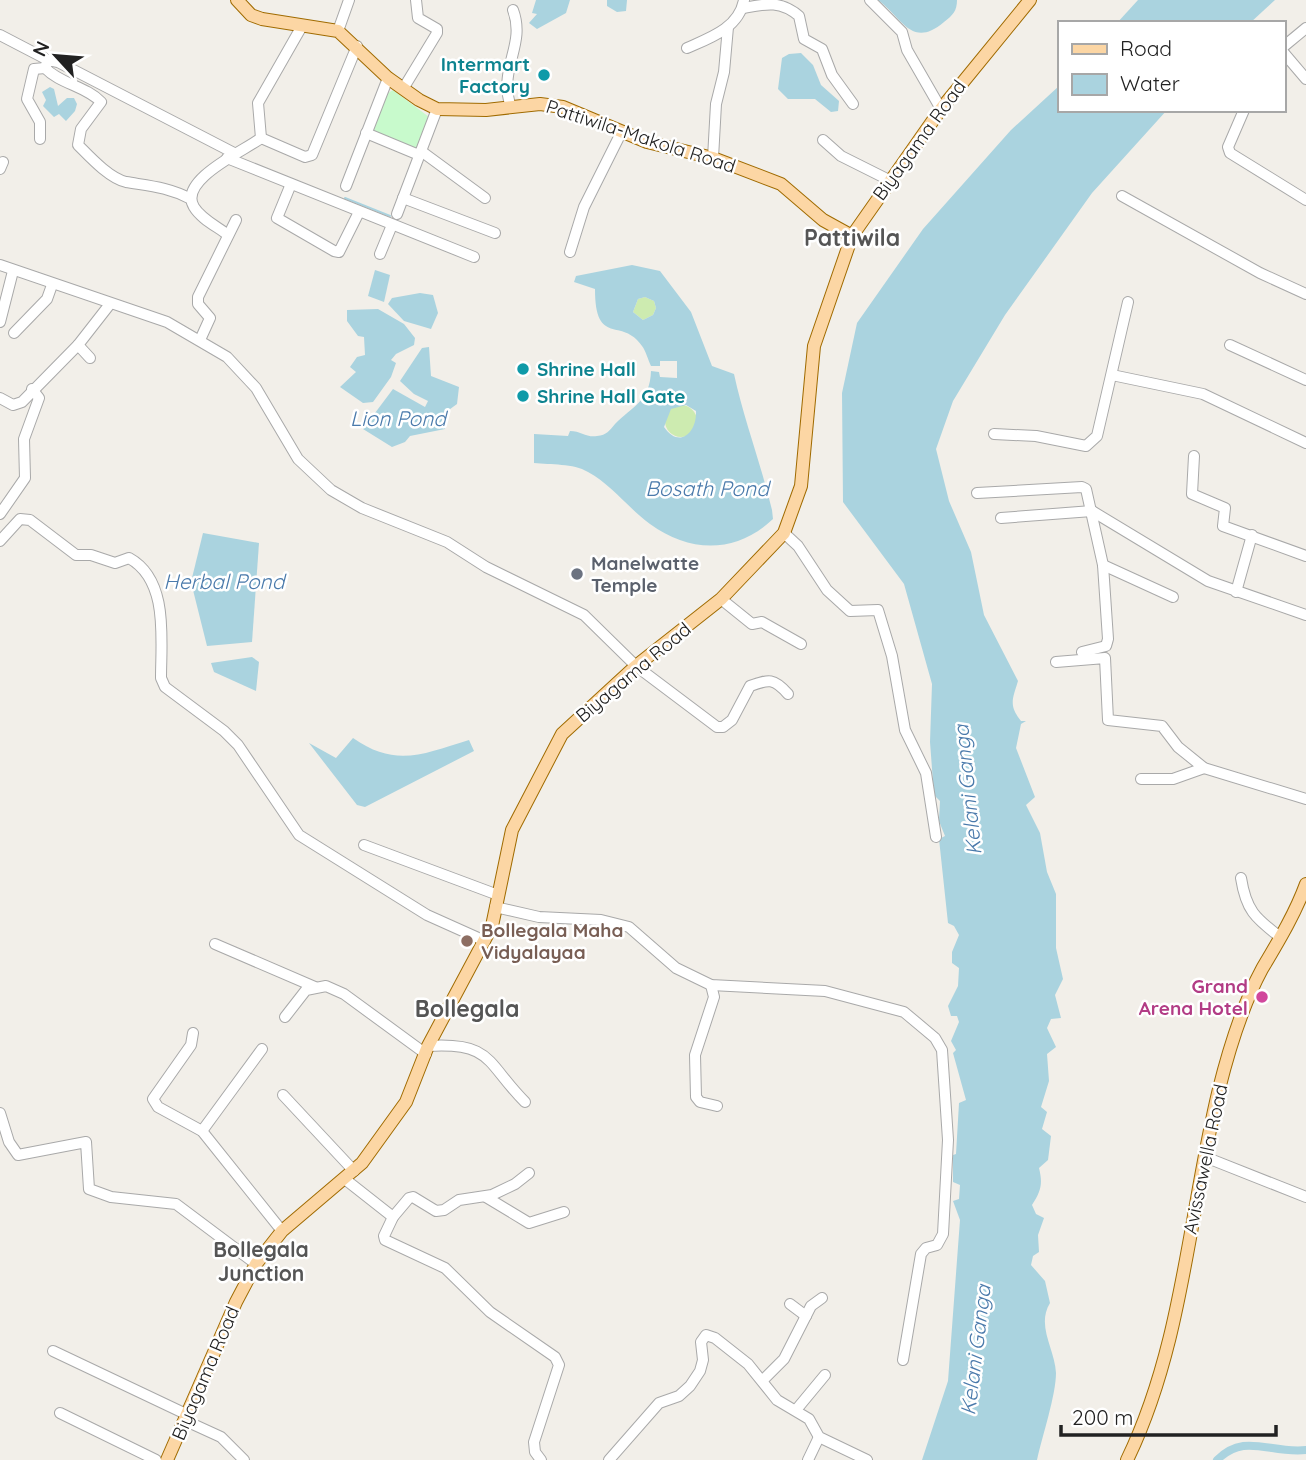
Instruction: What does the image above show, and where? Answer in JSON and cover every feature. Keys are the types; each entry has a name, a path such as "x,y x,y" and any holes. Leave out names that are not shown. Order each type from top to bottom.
{"main road":[{"path":"237,0 251,15 278,23 338,31"},
{"name":"Biyagama Road","path":"167,1460 236,1302 256,1264 282,1231 350,1175 406,1102 427,1050 492,926 512,830 556,743 571,724 636,666 721,599 785,533 800,486 814,346 852,236 941,109 1030,0"},
{"name":"Pattiwila-Makola Road","path":"338,31 388,78 437,109 458,112 540,104 563,107 670,149 713,158 781,184 823,220 852,236"},
{"name":"Avissawella Road","path":"1127,1460 1145,1423 1161,1368 1205,1157 1233,1040 1261,971 1306,884"}],"street":[{"path":"338,31 349,0"},
{"path":"403,89 437,33 436,29 418,18 416,0"},
{"path":"870,0 902,33 907,50 941,109"},
{"path":"713,158 716,104 724,72 728,27 743,4 783,5 799,16 804,39 822,49 832,75 853,104"},
{"path":"510,105 505,84 518,35 513,10"},
{"path":"261,138 258,103 302,26"},
{"path":"687,48 728,27"},
{"path":"1285,45 1306,28"},
{"path":"0,35 46,64 291,184 474,257"},
{"path":"261,138 305,157 312,155 357,46"},
{"path":"1285,54 1306,79"},
{"path":"40,139 40,122 27,99 34,69 46,64"},
{"path":"46,64 52,76 94,95 101,102 80,130 78,145 92,160 124,181 170,187 191,199 201,215 228,235"},
{"path":"346,186 388,78"},
{"path":"397,214 437,109"},
{"path":"1243,112 1228,147 1230,153 1306,200"},
{"path":"570,252 584,207 622,131"},
{"path":"366,134 420,153 485,198"},
{"path":"191,199 200,180 231,155 261,138"},
{"path":"823,140 841,156 891,181"},
{"path":"291,184 276,218 334,251 339,253 359,212"},
{"path":"1122,196 1260,273 1306,294"},
{"path":"403,198 495,233"},
{"path":"200,340 210,318 198,304 198,296 236,220"},
{"path":"380,254 392,225"},
{"path":"0,265 52,285 167,322 227,357 256,388 298,459 331,490 362,508 447,542 486,567 574,610 636,666 717,727 723,727 732,720 750,686 768,679 777,681 788,694"},
{"path":"1,316 13,271"},
{"path":"14,333 47,299 52,285"},
{"path":"994,434 1036,436 1086,446 1092,443 1097,436 1128,302"},
{"path":"0,398 13,405 22,402 78,345 110,304"},
{"path":"78,345 90,358"},
{"path":"1230,345 1306,380"},
{"path":"1112,375 1203,394 1306,443"},
{"path":"0,514 24,478 24,439 38,398 32,389"},
{"path":"1194,456 1192,494 1225,508 1223,526 1306,556"},
{"path":"977,493 1082,487 1089,494 1103,565 1106,646 1058,659 1105,658 1108,720 1161,726 1178,747 1204,768 1306,799"},
{"path":"1001,518 1092,511 1188,572 1237,592 1280,603 1306,615"},
{"path":"0,541 20,519 30,520 76,555 91,555 115,563 129,558 142,565 160,604 161,678 165,687 224,731 238,745 299,835 334,860 427,915 485,941"},
{"path":"785,533 798,545 827,590 850,611 878,610 892,656 905,730 926,773 936,838"},
{"path":"1237,592 1252,535"},
{"path":"1103,565 1173,597"},
{"path":"721,599 752,624 762,622 801,644"},
{"path":"1141,779 1173,779 1204,768"},
{"path":"364,845 539,917 601,920 629,926 676,968 711,985 825,991 895,1007 923,1027 940,1044 947,1140 943,1234 937,1245 926,1248 921,1254 903,1360"},
{"path":"1241,878 1245,902 1258,919 1280,937"},
{"path":"215,944 315,987"},
{"path":"711,985 714,997 695,1055 698,1076 696,1097 700,1102 717,1106"},
{"path":"285,1017 306,990 326,986 344,993 427,1050 458,1044 484,1055 495,1063 504,1081 525,1102"},
{"path":"193,1033 191,1045 153,1099 158,1107 202,1131 282,1231"},
{"path":"202,1131 261,1049"},
{"path":"283,1095 350,1175 393,1217"},
{"path":"0,1113 9,1142 18,1155 86,1142 89,1189 111,1197 171,1202 256,1264"},
{"path":"1205,1157 1306,1197"},
{"path":"529,1173 515,1184 486,1197 459,1200 444,1210 436,1211 413,1197 393,1217 385,1240 445,1268 490,1312 555,1357 559,1365 534,1441 535,1452 541,1460"},
{"path":"486,1197 529,1223 564,1212"},
{"path":"763,1380 784,1359 808,1307 822,1298"},
{"path":"790,1304 808,1307"},
{"path":"609,1460 659,1403 679,1396 690,1386 700,1371 703,1360 701,1342 706,1335 724,1345 763,1380 771,1394 809,1419 819,1437 866,1460"},
{"path":"53,1351 221,1437 244,1460"},
{"path":"796,1410 825,1375"},
{"path":"60,1413 156,1460"},
{"path":"808,1460 819,1437"}],"green space":[{"path":"393,90 429,117 417,152 373,134 372,122 376,109 383,98"},
{"path":"645,297 654,301 656,308 653,315 643,320 633,312 638,299"},
{"path":"681,405 692,410 697,421 692,432 681,437 670,432 665,421 670,410"}],"water":[{"path":"536,0 570,0 566,13 537,29 529,23 537,14 532,13"},
{"path":"607,0 627,0 626,11 617,12 607,6"},
{"path":"878,0 957,0 950,17 933,30 924,33 908,28"},
{"path":"1138,0 1275,0 1252,21 1119,21"},
{"path":"801,53 813,65 821,85 839,101 838,111 831,112 815,99 788,99 778,89 782,58"},
{"path":"50,87 54,89 58,106 67,98 74,98 77,104 75,111 66,121 59,114 54,117 43,106 46,100 42,92"},
{"name":"Kelani Ganga","path":"1058,87 1058,112 1165,112 1092,193 1005,315 953,401 936,449 949,501 971,552 984,615 1018,681 1013,706 1021,721 1026,721 1021,724 1016,748 1035,797 1026,805 1040,833 1047,872 1056,894 1056,948 1063,979 1055,995 1061,1018 1051,1019 1047,1028 1056,1047 1047,1054 1049,1081 1041,1107 1047,1112 1042,1129 1051,1136 1048,1160 1039,1168 1040,1187 1032,1205 1036,1214 1044,1218 1038,1235 1039,1252 1033,1256 1031,1265 1045,1281 1050,1303 1046,1312 1045,1329 1056,1373 1037,1460 922,1460 948,1381 960,1220 953,1201 959,1199 960,1185 953,1182 953,1155 956,1154 959,1103 966,1100 953,1053 956,1050 951,1041 959,1022 957,1016 951,1016 948,1006 958,986 959,968 952,963 952,952 959,935 954,926 948,923 939,839 945,836 939,821 940,801 934,795 930,742 932,684 904,584 843,502 842,393 857,323 923,229 1011,130"},
{"name":"Bosath Pond","path":"632,265 660,271 691,312 712,366 734,374 772,510 773,519 759,530 744,539 713,546 681,540 650,524 605,483 588,472 569,466 534,463 534,434 568,436 570,431 590,436 603,435 644,396 651,371 659,372 660,377 677,378 677,361 660,361 660,366 651,366 643,348 634,337 605,325 596,307 595,289 574,282 576,276","holes":["645,297 654,301 656,308 653,315 643,320 633,312 638,299","686,405 696,411 694,426 686,435 675,437 664,427 671,409"]},
{"path":"375,270 390,275 384,302 368,296"},
{"path":"420,293 433,295 438,313 431,329 404,321 388,304 392,298"},
{"path":"378,309 404,324 415,338 414,345 396,354 391,360 396,363 391,377 373,402 363,403 340,387 356,372 350,367 357,357 365,355 364,337 358,336 347,321 347,310"},
{"name":"Lion Pond","path":"429,347 431,376 459,387 457,404 446,412 445,429 410,436 405,442 392,447 363,429 393,389 425,407 428,401 414,394 400,381 422,348"},
{"name":"Herbal Pond","path":"203,533 259,543 252,642 207,646 191,582"},
{"path":"252,657 259,662 256,691 214,672 211,663"},
{"path":"353,738 368,747 396,756 423,753 469,740 474,751 365,807 357,805 309,743 336,758"}],"waterway":[{"path":"345,198 390,216"},
{"path":"1217,1460 1238,1447 1306,1450"}],"place":[{"name":"Intermart Factory","path":"544,75"},
{"name":"Shrine Hall","path":"523,369"},
{"name":"Shrine Hall Gate","path":"523,396"},
{"name":"Manelwatte Temple","path":"577,574"},
{"name":"Bollegala Maha Vidyalayaa","path":"467,941"},
{"name":"Grand Arena Hotel","path":"1262,997"}],"district":[{"name":"Pattiwila","path":"852,237"},
{"name":"Bollegala","path":"467,1008"},
{"name":"Bollegala Junction","path":"261,1261"}]}
